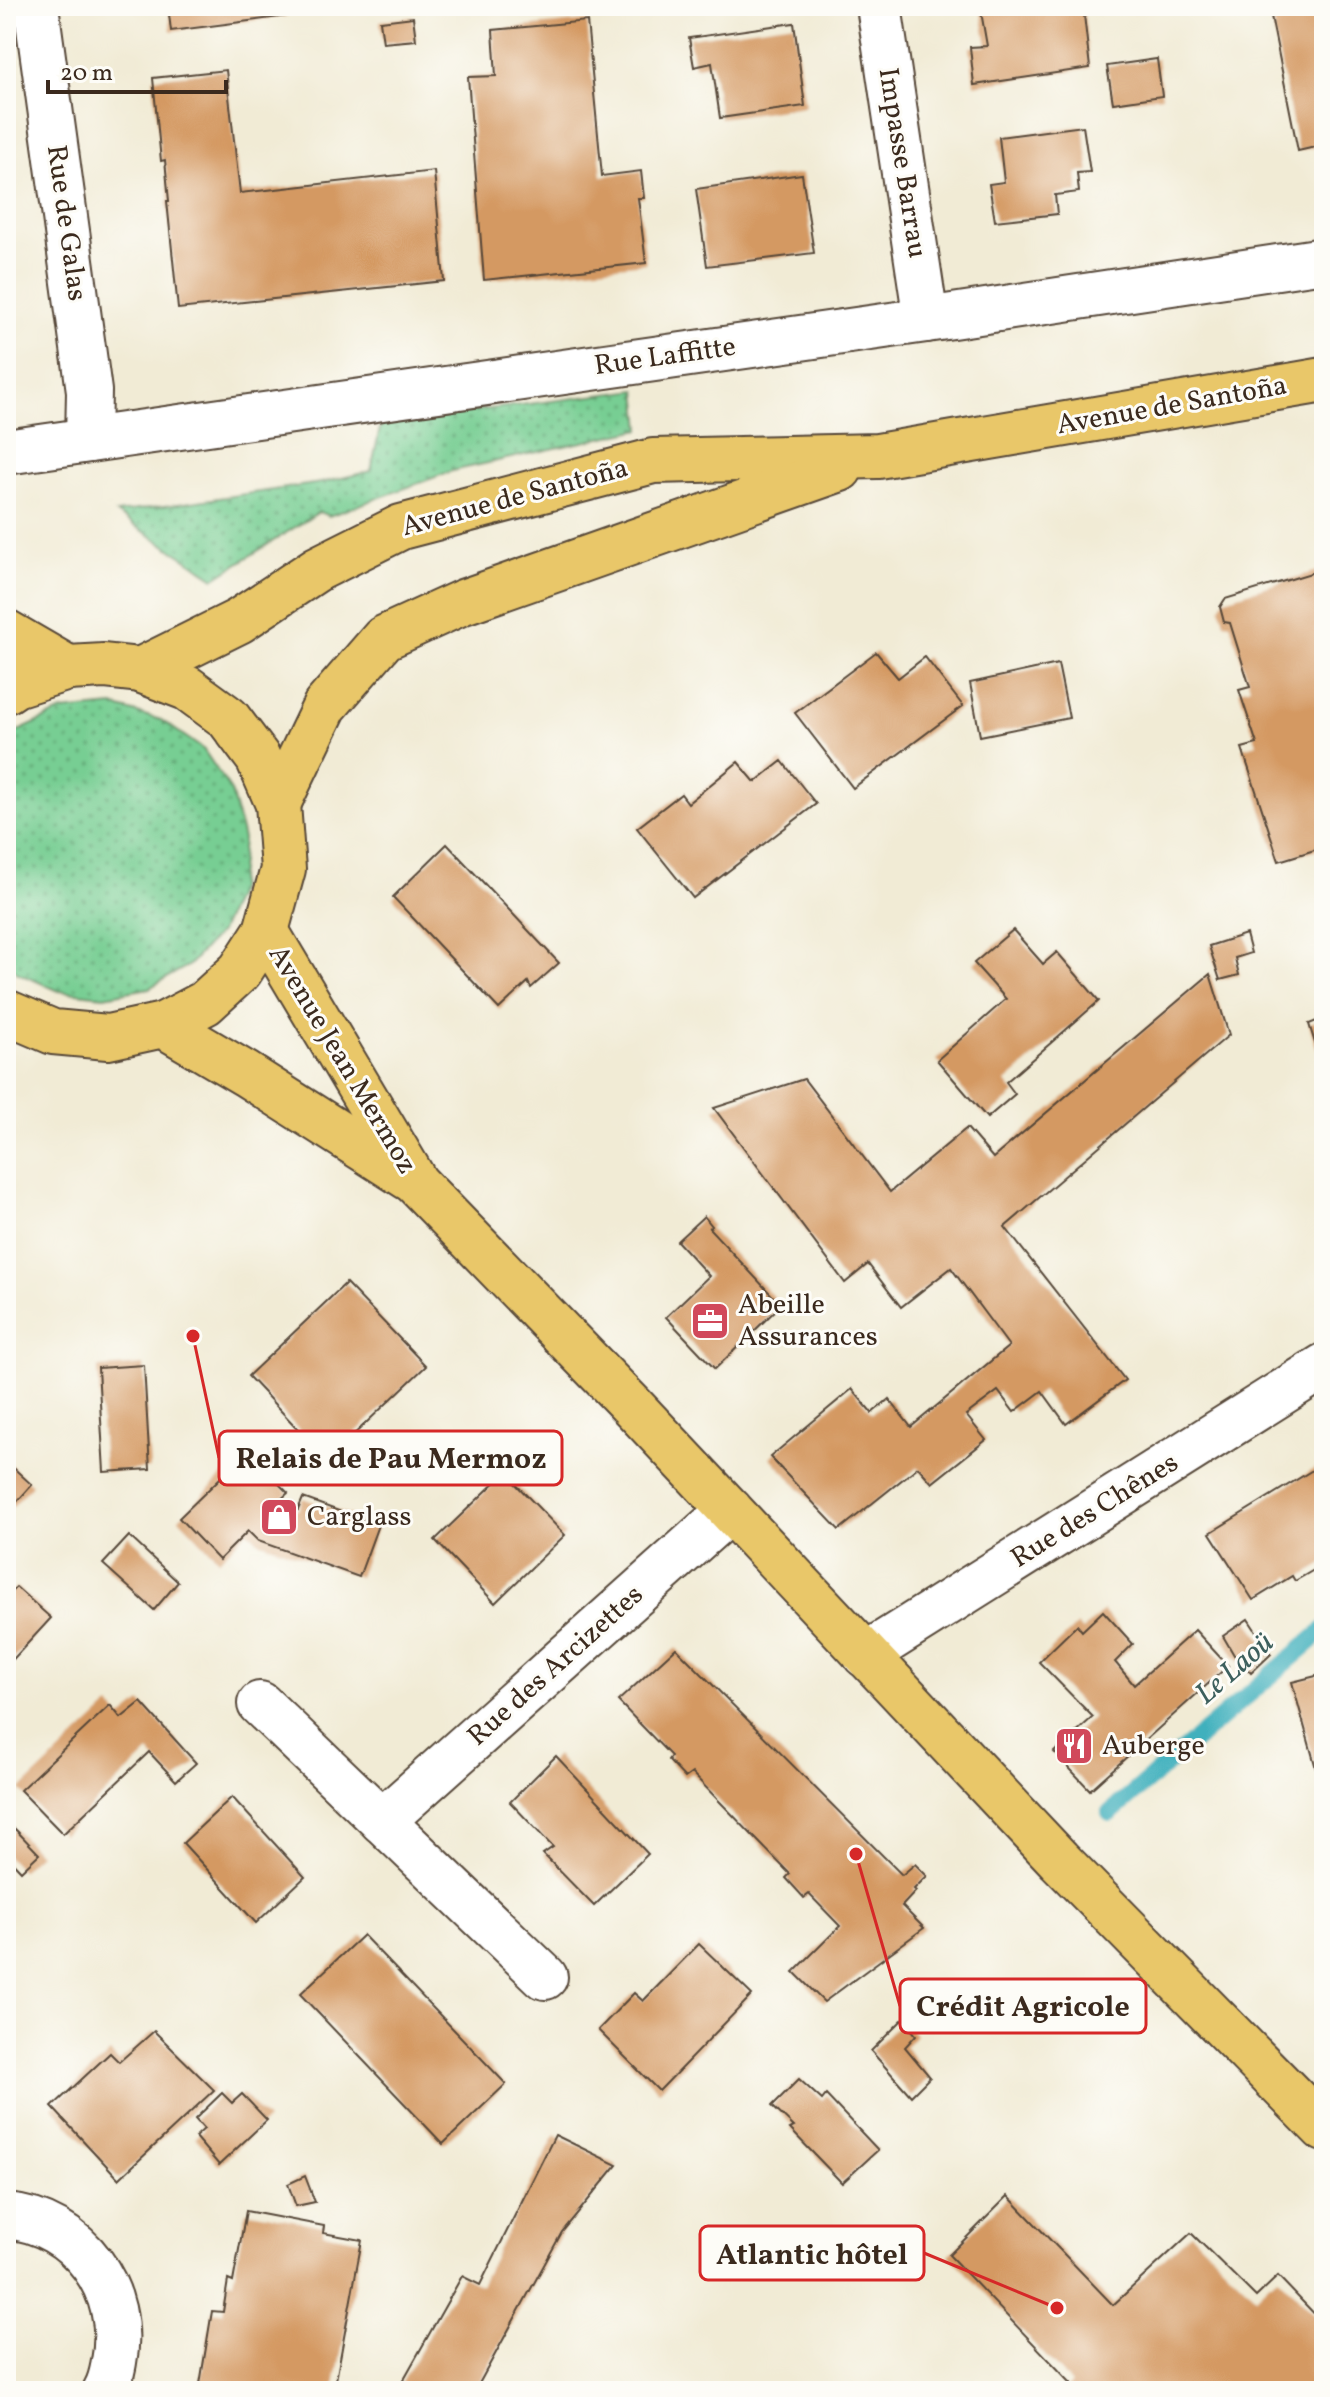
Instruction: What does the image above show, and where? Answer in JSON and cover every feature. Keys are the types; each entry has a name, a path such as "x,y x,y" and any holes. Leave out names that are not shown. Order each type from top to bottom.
{"main road":[{"name":"Avenue de Santoña","path":"140,670 239,621 317,569 401,527 653,461 878,456 1324,380"},
{"name":"Avenue de Santoña","path":"278,804 325,706 384,638 463,602 878,456"},
{"path":"6,632 68,668"},
{"path":"6,691 15,685 68,668 104,666 140,670 187,688 228,718 258,758 278,804 283,869 266,931 240,971 205,1003 163,1025 108,1037 53,1032 6,1012"},
{"name":"Avenue Jean Mermoz","path":"266,931 416,1183"},
{"name":"Avenue Jean Mermoz","path":"163,1025 246,1074 416,1183"},
{"path":"416,1183 730,1510 1059,1860 1324,2129"}],"street":[{"name":"Rue de Galas","path":"36,6 89,391 88,440"},
{"name":"Impasse Barrau","path":"879,6 926,320"},
{"name":"Rue Laffitte","path":"6,452 1324,260"},
{"name":"Rue des Chênes","path":"865,1655 1324,1366"},
{"name":"Rue des Arcizettes","path":"382,1821 730,1510"},
{"path":"260,1704 545,1977"},
{"path":"6,2216 25,2217 63,2234 93,2263 112,2300 118,2341 111,2382 105,2391"}],"green space":[{"path":"637,390 641,429 452,471 329,516 319,512 215,578 116,513 321,483 371,471 381,423"},
{"path":"113,706 161,720 203,749 231,791 243,839 238,890 220,932 189,965 149,988 104,996 59,991 18,973 6,962 6,742 16,732 62,711"}],"building":[{"path":"168,6 287,6 288,16 171,31"},
{"path":"980,6 1083,6 1090,68 974,85 970,47 987,46"},
{"path":"1269,6 1324,6 1324,145 1298,151"},
{"path":"413,17 416,40 383,43 380,21"},
{"path":"587,21 602,176 641,171 644,198 638,198 646,263 484,280 468,77 496,76 493,30"},
{"path":"794,23 805,106 720,118 712,63 694,67 689,38"},
{"path":"1157,59 1162,96 1113,103 1107,66"},
{"path":"226,70 240,193 434,171 444,281 178,309 165,160 161,161 153,78"},
{"path":"1083,126 1090,172 1077,173 1079,192 1055,195 1057,214 995,221 989,184 1004,182 999,137"},
{"path":"802,174 814,253 707,266 696,189"},
{"path":"1324,569 1324,856 1321,848 1279,861 1242,748 1257,744 1239,690 1250,687 1230,623 1224,622 1220,607 1225,599"},
{"path":"876,652 898,678 925,657 963,706 853,788 795,713"},
{"path":"1058,664 1069,718 980,736 970,683"},
{"path":"782,761 816,804 693,898 637,828 681,794 688,803 738,762 755,782"},
{"path":"447,844 559,963 531,988 528,982 499,1009 393,897"},
{"path":"1013,930 1043,964 1057,952 1099,1001 1006,1082 1015,1094 987,1118 937,1060 1006,999 974,963"},
{"path":"1246,934 1251,953 1235,958 1239,975 1220,980 1209,946"},
{"path":"1210,974 1229,1035 1005,1227 1125,1380 1066,1424 1042,1391 1014,1412 998,1391 966,1415 986,1440 932,1483 918,1467 839,1530 770,1457 852,1389 872,1413 889,1399 911,1427 1009,1346 951,1268 901,1307 868,1264 845,1283 714,1108 804,1079 890,1192 967,1128 993,1158"},
{"path":"1324,1018 1324,1068 1323,1068 1309,1024"},
{"path":"704,1216 712,1226 709,1228 781,1305 715,1369 666,1317 709,1276 677,1241"},
{"path":"346,1283 426,1366 327,1460 248,1376"},
{"path":"144,1365 150,1469 104,1472 98,1368"},
{"path":"247,1452 288,1493 280,1500 286,1506 298,1510 303,1498 378,1525 359,1577 258,1541 248,1531 219,1560 179,1518"},
{"path":"6,1461 32,1485 6,1514"},
{"path":"1324,1463 1324,1564 1295,1581 1292,1576 1253,1600 1210,1533"},
{"path":"505,1473 565,1535 495,1603 435,1540"},
{"path":"129,1536 178,1582 154,1610 103,1564"},
{"path":"16,1587 51,1618 6,1667 6,1597"},
{"path":"1103,1611 1133,1644 1115,1662 1134,1685 1195,1630 1228,1666 1090,1790 1054,1752 1093,1717 1039,1662 1077,1625 1082,1631"},
{"path":"1248,1619 1271,1654 1251,1673 1234,1655 1223,1636"},
{"path":"676,1648 902,1875 915,1864 927,1876 902,1906 924,1928 824,2002 794,1972 840,1926 809,1894 804,1898 786,1878 790,1874 692,1773 685,1778 668,1760 671,1756 618,1701"},
{"path":"1324,1674 1324,1778 1319,1779 1292,1682"},
{"path":"141,1702 196,1763 176,1781 149,1752 63,1834 20,1790 110,1705 121,1718"},
{"path":"556,1756 648,1854 594,1906 543,1854 553,1847 510,1802"},
{"path":"232,1797 305,1877 256,1923 183,1843"},
{"path":"15,1829 39,1854 21,1871 6,1855 6,1836"},
{"path":"363,1935 506,2084 443,2144 300,1994"},
{"path":"699,1944 752,1995 659,2091 598,2030 634,1993 643,2001"},
{"path":"903,2019 916,2035 905,2047 930,2077 911,2096 871,2051"},
{"path":"154,2031 214,2090 119,2179 52,2107 110,2053 119,2062"},
{"path":"799,2079 822,2100 826,2095 878,2150 842,2183 772,2106"},
{"path":"222,2093 232,2103 242,2094 267,2120 219,2165 195,2137 204,2129 195,2119"},
{"path":"555,2135 617,2165 562,2232 475,2391 397,2391 462,2276 480,2285"},
{"path":"305,2176 315,2202 296,2206 288,2184"},
{"path":"1008,2196 1113,2305 1191,2233 1256,2297 1278,2276 1324,2324 1324,2391 1063,2391 1071,2383 949,2255"},
{"path":"246,2211 324,2226 323,2233 362,2240 334,2391 207,2391 208,2386 200,2384 212,2311 223,2312 228,2280 233,2282"}],"waterway":[{"name":"Le Laoü","path":"1110,1813 1324,1630"}],"place":[{"name":"Abeille Assurances","path":"710,1321"},
{"name":"Relais de Pau Mermoz","path":"193,1336"},
{"name":"Carglass","path":"279,1517"},
{"name":"Auberge","path":"1074,1746"},
{"name":"Crédit Agricole","path":"856,1854"},
{"name":"Atlantic hôtel","path":"1057,2308"}]}
